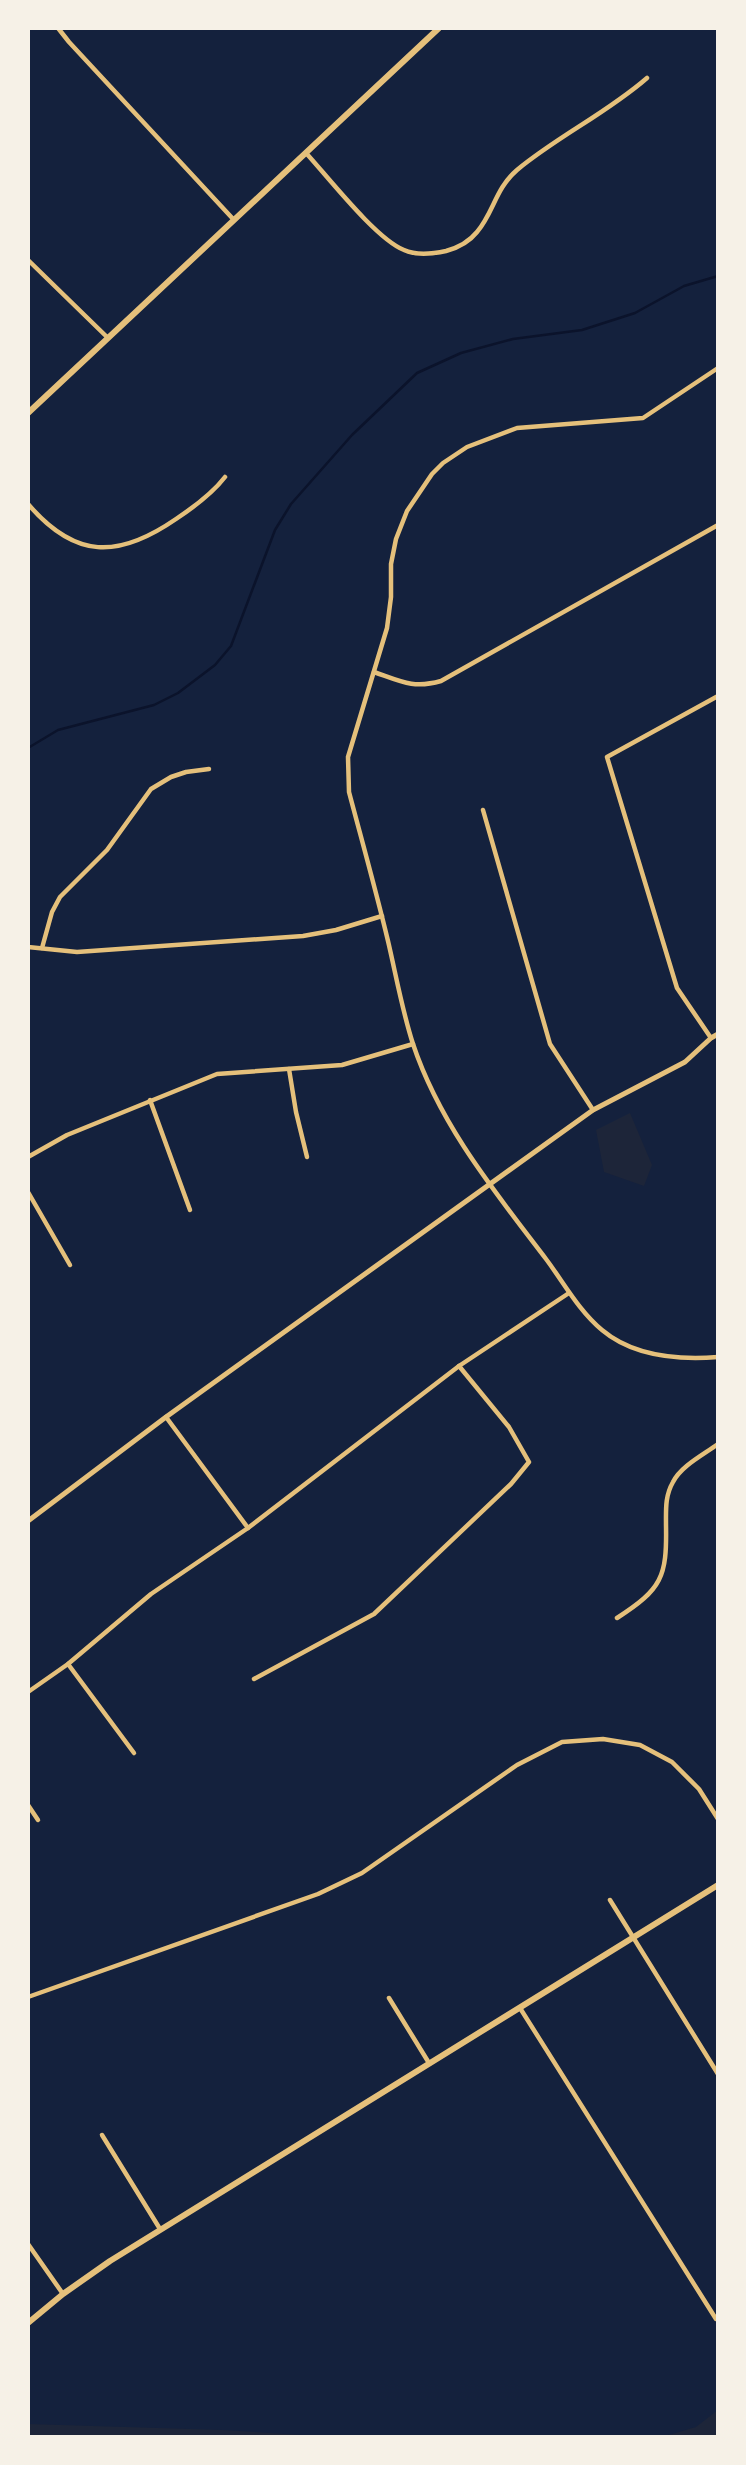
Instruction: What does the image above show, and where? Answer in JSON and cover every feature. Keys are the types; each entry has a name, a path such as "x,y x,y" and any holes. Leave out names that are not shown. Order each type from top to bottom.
{"main road":[{"path":"28,413 439,28"},
{"path":"28,2323 63,2294 160,2229 718,1885"}],"street":[{"path":"58,28 234,220"},
{"path":"306,153 372,226 396,245 415,253 435,254 462,245 477,233 502,184 517,170 583,122 628,95 647,78"},
{"path":"28,260 108,338"},
{"path":"718,368 643,418 517,428 488,437 443,463 423,484 396,539 391,564 390,615 348,757 347,774 348,792 413,1044 442,1114 489,1185 569,1293 603,1331 655,1355 688,1359 718,1357"},
{"path":"28,504 68,539 82,545 108,548 134,542 162,529 216,488 225,477"},
{"path":"374,672 409,684 424,686 441,681 718,525"},
{"path":"711,1038 677,988 607,757 718,696"},
{"path":"42,948 52,912 60,897 107,850 151,789 172,776 209,769"},
{"path":"483,810 550,1044 593,1110"},
{"path":"28,947 77,952 303,936 382,916"},
{"path":"28,1521 166,1417 593,1110 685,1062 718,1034"},
{"path":"28,1157 67,1135 217,1074 342,1065 413,1044"},
{"path":"289,1069 307,1157"},
{"path":"150,1100 190,1210"},
{"path":"28,1192 70,1265"},
{"path":"28,1692 68,1664 151,1594 248,1528 459,1366 569,1293"},
{"path":"254,1679 374,1614 511,1485 529,1462 509,1427 459,1366"},
{"path":"166,1417 248,1528"},
{"path":"617,1618 652,1593 661,1577 666,1558 666,1496 674,1479 718,1444"},
{"path":"68,1664 134,1754"},
{"path":"28,1997 329,1888 362,1873 517,1765 562,1742 603,1739 640,1745 672,1762 699,1789 718,1819"},
{"path":"28,1805 38,1820"},
{"path":"610,1900 718,2074"},
{"path":"388,1998 429,2063"},
{"path":"520,2008 716,2319 718,2318"},
{"path":"103,2135 160,2229"},
{"path":"28,2244 63,2294"}],"shaded area":[{"path":"630,1113 652,1165 644,1186 604,1172 596,1130"},
{"path":"718,2410 718,2437 662,2437 696,2427"},
{"path":"28,2424 223,2430 334,2437 28,2437"}],"waterway":[{"path":"28,748 58,730 154,705 178,693 215,665 231,646 275,530 291,504 352,435 417,373 461,353 513,339 582,330 635,313 684,286 718,276"}]}
